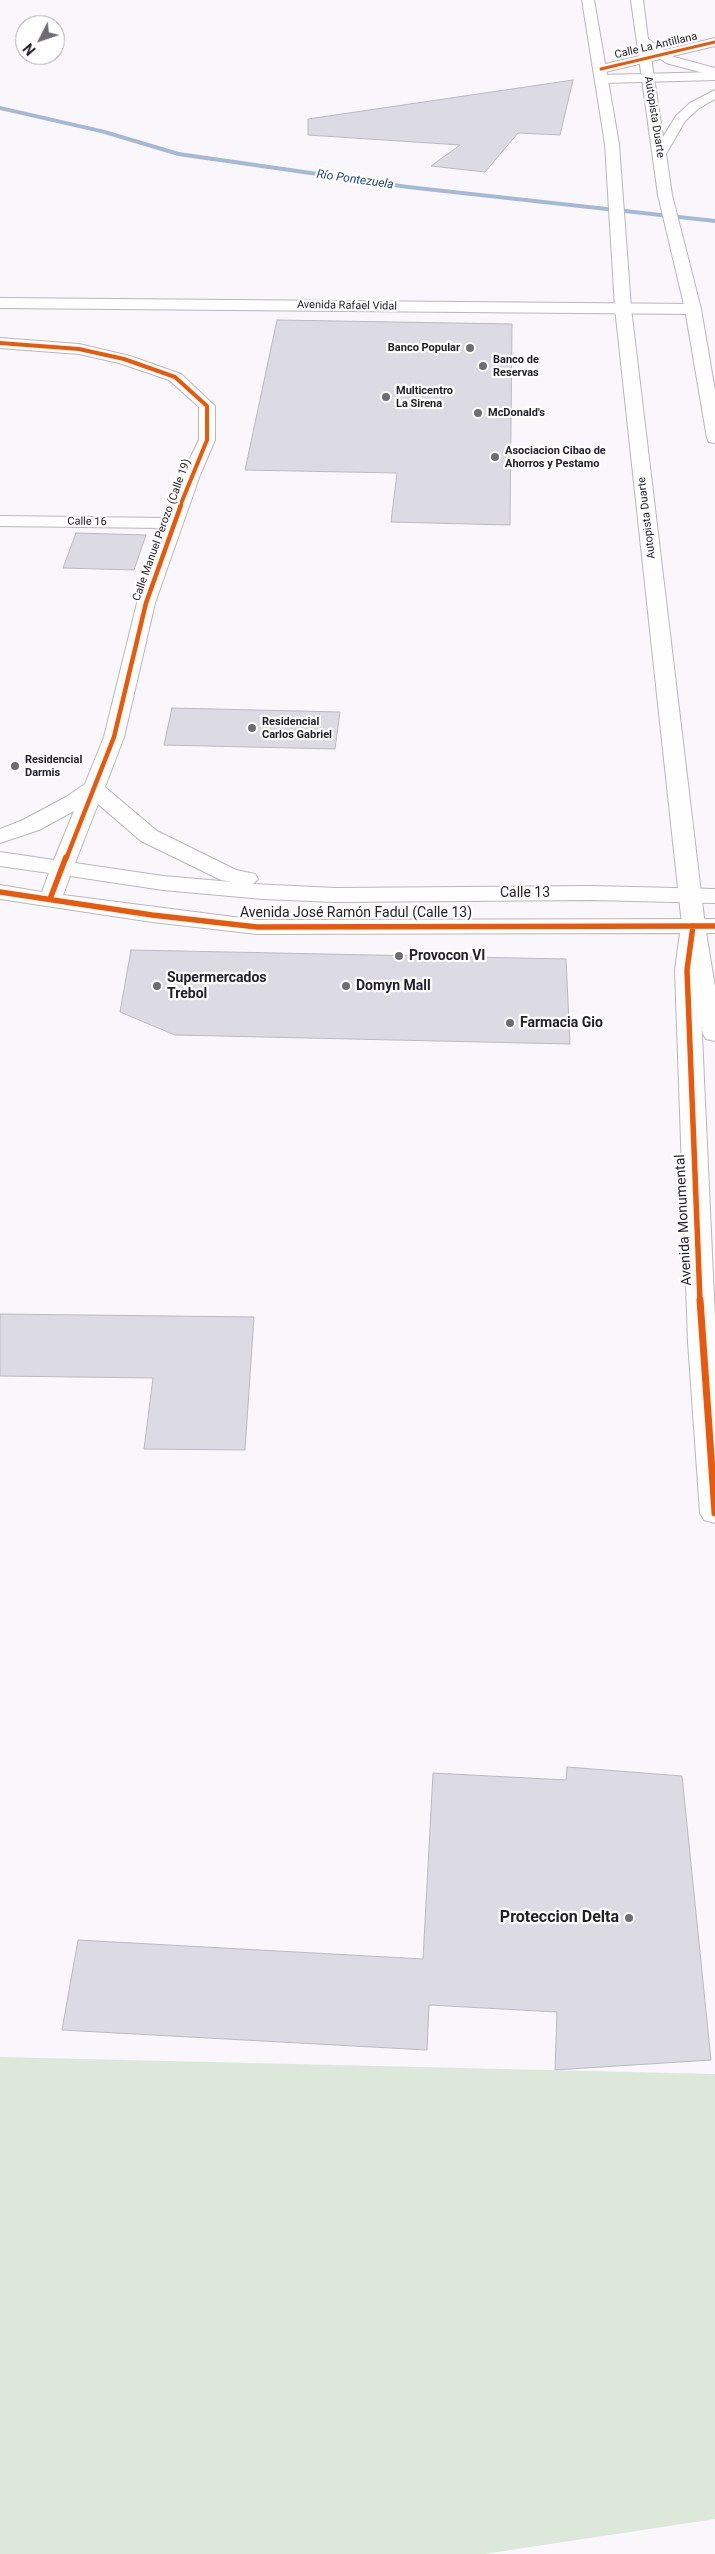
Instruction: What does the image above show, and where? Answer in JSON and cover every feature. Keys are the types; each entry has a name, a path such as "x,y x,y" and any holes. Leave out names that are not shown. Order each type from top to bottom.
{"main road":[{"name":"Autopista Duarte","path":"588,0 602,74 617,191 623,308 691,896 704,926 699,971 715,1034"},
{"name":"Autopista Duarte","path":"636,0 665,195 693,309 715,438"},
{"path":"642,40 659,55 684,65 715,72"},
{"name":"Calle La Antillana","path":"602,74 644,58 715,42"},
{"path":"602,74 648,78 715,76"},
{"path":"660,153 680,119 694,106 715,94"},
{"name":"Avenida Rafael Vidal","path":"0,303 693,309"},
{"name":"Calle Manuel Perozo (Calle 19)","path":"0,343 79,349 124,359 175,377 207,406 207,440 174,523 146,603 114,737 64,868 50,899"},
{"name":"Calle 16","path":"0,521 174,523"},
{"path":"0,836 32,825 74,802 93,788 149,836 228,875 335,895"},
{"name":"Avenida José Ramón Fadul (Calle 13)","path":"0,859 163,883 263,892 335,895"},
{"name":"Avenida José Ramón Fadul (Calle 13)","path":"0,892 152,915 258,927 704,926"},
{"name":"Calle 13","path":"335,895 592,893 715,896"},
{"name":"Avenida Monumental","path":"704,926 687,970 690,1094 702,1342 715,1512"}],"green space":[{"path":"0,2057 715,2074 715,2519 484,2554 0,2554"}],"building":[{"path":"573,80 560,135 518,133 485,172 431,166 460,145 308,135 308,119"},
{"name":"Multicentro La Sirena","path":"277,320 512,324 510,525 391,522 397,473 245,470"},
{"path":"76,533 146,535 134,570 63,568"},
{"name":"Residencial Carlos Gabriel","path":"172,708 340,712 335,749 164,745"},
{"name":"Domyn Mall","path":"131,950 566,959 570,1044 175,1035 120,1012"},
{"path":"0,1314 254,1317 245,1450 144,1449 153,1378 0,1376"},
{"path":"567,1767 682,1776 711,2060 555,2070 557,2012 429,2005 427,2050 62,2030 78,1940 423,1959 433,1773 566,1780"}],"waterway":[{"name":"Río Pontezuela","path":"0,108 103,131 178,154 408,187 715,221"}],"cycle path":[{"path":"601,69 715,42"},
{"path":"0,343 79,349 124,359 175,377 207,406 207,440 191,475 146,603 130,677 114,737 50,899"},
{"path":"0,892 152,915 257,927 715,926"},
{"path":"693,926 687,970 691,1094 702,1342 715,1513"}],"place":[{"name":"Banco Popular","path":"470,348"},
{"name":"Banco de Reservas","path":"483,366"},
{"name":"Multicentro La Sirena","path":"386,397"},
{"name":"McDonald's","path":"478,413"},
{"name":"Asociacion Cibao de Ahorros y Pestamo","path":"495,457"},
{"name":"Residencial Carlos Gabriel","path":"252,728"},
{"name":"Residencial Darmis","path":"15,766"},
{"name":"Provocon VI","path":"399,956"},
{"name":"Supermercados Trebol","path":"157,986"},
{"name":"Domyn Mall","path":"346,986"},
{"name":"Farmacia Gio","path":"510,1023"},
{"name":"Proteccion Delta","path":"629,1918"}]}
